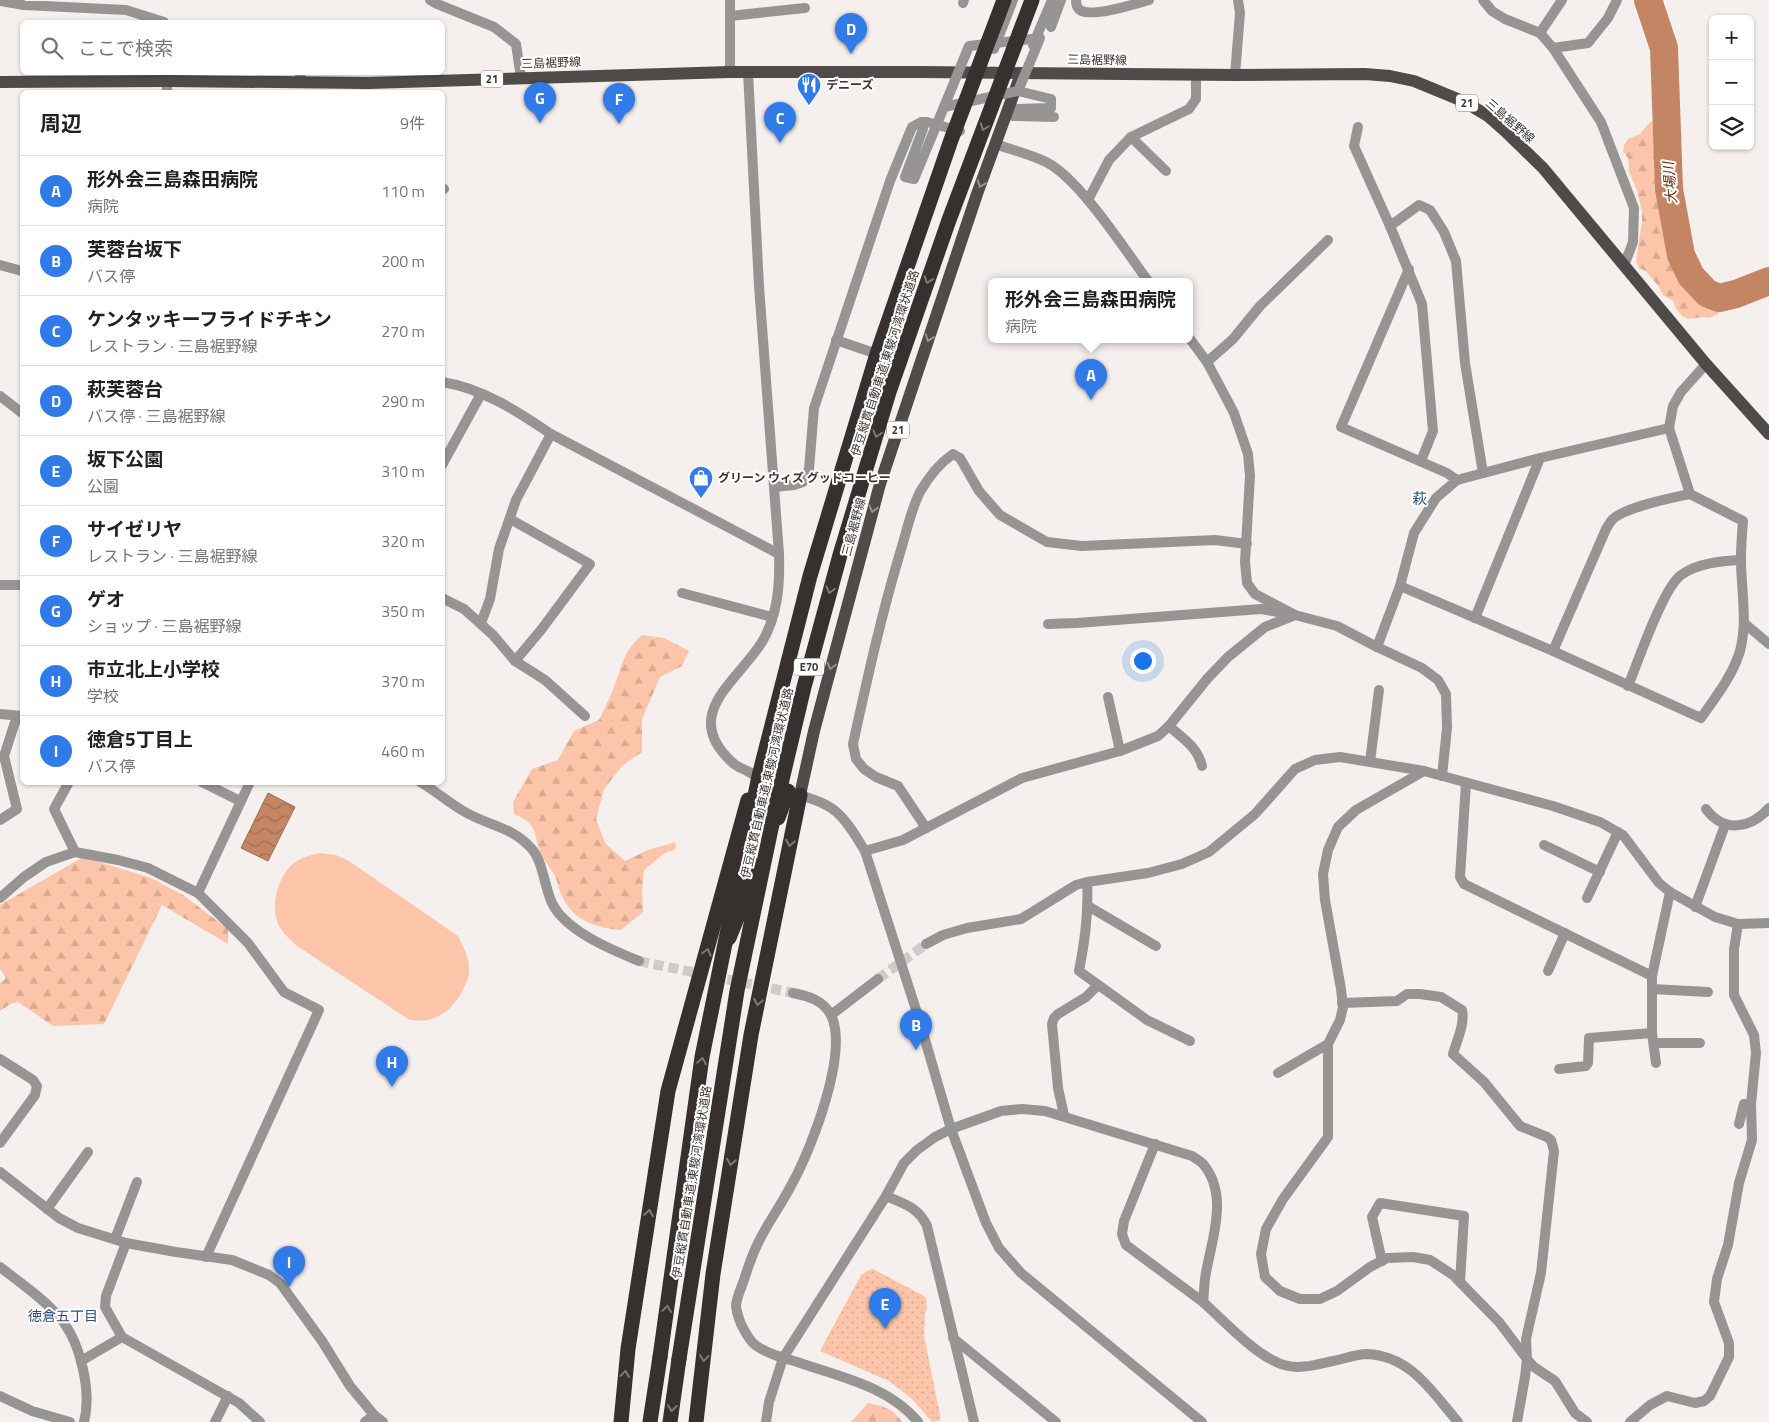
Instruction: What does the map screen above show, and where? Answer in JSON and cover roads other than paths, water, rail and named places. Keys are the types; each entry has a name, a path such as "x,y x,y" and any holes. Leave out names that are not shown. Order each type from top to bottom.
{"highway":[{"name":"伊豆縦貫自動車道;東駿河湾環状道路","path":"650,1422 702,1057 736,885 764,757 810,576 877,354 950,140 1004,0"},
{"name":"伊豆縦貫自動車道;東駿河湾環状道路","path":"670,1422 737,991 776,805 804,687 840,555 889,392 949,220 1032,0"},
{"path":"620,1422 628,1349 668,1091 755,775"},
{"path":"690,1015 734,930 794,793"},
{"path":"696,1422 713,1274 751,1035 794,793"}],"main road":[{"name":"三島裾野線","path":"0,82 167,87 301,78 368,83 730,72 1196,75 1365,74 1390,76 1414,81 1465,102 1488,116 1543,168 1706,364 1769,434"},
{"path":"755,775 805,575 874,352 984,73"},
{"name":"三島裾野線","path":"794,793 814,731 880,484 995,144 1022,73"}],"street":[{"path":"126,10 132,0"},
{"path":"430,0 434,4 494,27 516,44 521,78"},
{"path":"730,0 730,72"},
{"path":"984,73 1013,0"},
{"path":"1018,90 1054,0"},
{"path":"1022,73 1054,0"},
{"path":"1051,27 1061,0"},
{"path":"1076,0 1077,6 1081,11 1094,13 1149,0"},
{"path":"1235,75 1240,13 1238,0"},
{"path":"1483,0 1492,11 1505,19 1540,33 1553,48 1601,122 1634,208 1634,242 1624,266"},
{"path":"1540,33 1562,0"},
{"path":"1553,48 1588,43 1608,18 1617,0"},
{"path":"0,1 24,5 126,10 158,20"},
{"path":"730,16 805,8"},
{"path":"923,129 905,177 914,179 969,46 1040,38"},
{"path":"748,72 759,286 779,554 778,598 762,642 721,693 712,710 712,729 716,744 734,764 794,793 827,805 853,832 865,851 919,1019 952,1130 986,1223 999,1248 1021,1273 1202,1422"},
{"path":"1088,200 1110,160 1131,137 1189,110 1196,99 1196,75"},
{"path":"944,107 1018,90 1051,99 1051,108 1012,109 1013,116 1054,117"},
{"path":"774,487 794,486 803,482 809,470 814,408 890,181 912,128 921,122 927,122 960,131"},
{"path":"1358,127 1354,146 1409,269 1422,304 1434,431 1421,461"},
{"path":"1131,137 1166,172"},
{"path":"995,144 1047,162 1063,173 1088,200 1146,278"},
{"path":"1390,226 1419,205 1425,206 1430,210 1444,232 1456,261 1465,363 1483,473"},
{"path":"1207,362 1233,339 1260,306 1328,240"},
{"path":"0,265 20,270"},
{"path":"1409,269 1340,427 1421,461 1447,473 1457,480"},
{"path":"836,340 874,352"},
{"path":"1193,343 1207,362 1234,413 1248,454 1250,476 1245,562 1247,583 1255,594 1295,615"},
{"path":"1690,494 1669,428 1673,406 1681,392 1706,364"},
{"path":"445,382 457,384 481,394 527,418 551,434 779,554"},
{"path":"445,460 481,394"},
{"path":"0,396 20,411"},
{"path":"1377,647 1400,586 1414,533 1436,498 1457,480 1540,458 1669,428"},
{"path":"481,624 490,599 498,549 516,500 551,434"},
{"path":"926,828 898,786 876,777 864,769 856,759 853,744 889,592 909,522 920,492 936,469 948,457 953,454 960,458 979,491 1000,515 1047,542 1082,546 1215,540 1247,544"},
{"path":"1475,618 1540,458"},
{"path":"1400,586 1553,651 1701,718 1721,690 1740,652 1744,623 1741,560 1743,521 1690,494 1625,512 1613,518 1602,538 1553,651"},
{"path":"510,519 590,564 541,630 515,661"},
{"path":"1628,686 1673,582 1693,568 1717,562 1741,560"},
{"path":"0,585 20,585"},
{"path":"682,593 772,618"},
{"path":"445,600 464,609 493,635 515,661 545,680 585,716"},
{"path":"1048,624 1261,609 1295,615 1337,626 1422,668 1438,680 1446,694 1447,728 1442,776"},
{"path":"865,851 903,840 1022,778 1120,751 1158,736 1169,726 1207,679 1228,657 1265,627 1295,615"},
{"path":"1744,623 1769,644"},
{"path":"1370,762 1379,690"},
{"path":"1108,697 1120,751"},
{"path":"0,714 20,716 4,756 17,808 0,820"},
{"path":"1169,726 1199,754 1202,766"},
{"path":"926,944 943,935 967,928 1021,919 1076,885 1148,873 1182,864 1209,852 1255,814 1295,769 1315,760 1340,758 1424,771 1553,806 1600,822 1623,835 1659,884 1695,907 1716,917 1738,924 1769,923"},
{"path":"1424,771 1356,810 1338,827 1328,850 1323,874 1325,900 1342,1003 1340,1020 1328,1044 1328,1137 1283,1199 1266,1229 1261,1254 1265,1277 1280,1291 1300,1299 1320,1299 1337,1291 1370,1267 1387,1258 1413,1257 1430,1260 1460,1282 1509,1332 1527,1359 1534,1367 1555,1381 1575,1413 1587,1422"},
{"path":"1466,783 1461,881 1652,976"},
{"path":"67,785 54,809 75,852"},
{"path":"208,785 240,801"},
{"path":"198,894 248,785"},
{"path":"425,785 452,806 512,832 533,850 553,905 574,929 639,961"},
{"path":"1706,809 1712,817 1725,825 1752,822 1760,818 1769,808"},
{"path":"1695,907 1725,825"},
{"path":"1588,898 1618,832"},
{"path":"1544,845 1600,872"},
{"path":"0,898 24,877 46,862 75,852 148,868 198,894 248,943 284,992 319,1010 206,1257"},
{"path":"1087,882 1086,935 1079,971 1147,1020 1190,1041"},
{"path":"1656,1063 1653,1038 1652,976 1670,892"},
{"path":"1088,906 1156,946"},
{"path":"1630,1422 1650,1405 1667,1396 1695,1403 1704,1401 1710,1396 1729,1357 1729,1343 1714,1302 1717,1279 1728,1244 1739,1183 1752,1140 1751,1104 1756,1053 1754,1035 1736,1001 1733,986 1734,949 1738,924"},
{"path":"1548,971 1565,933"},
{"path":"831,1015 878,979"},
{"path":"1064,1116 1058,1088 1052,1024 1058,1014 1086,997 1098,985"},
{"path":"1652,989 1708,992"},
{"path":"794,993 815,998 831,1015 835,1035 830,1085 822,1113 794,1181 759,1241 736,1307 741,1324 754,1344 783,1358 855,1382 884,1394 901,1404 918,1422"},
{"path":"1342,1003 1397,1001 1407,994 1420,994 1440,997 1462,1010 1462,1025 1453,1054 1484,1082 1520,1126 1551,1140 1554,1151 1546,1235 1541,1273 1526,1339 1527,1359 1517,1422"},
{"path":"1559,1069 1586,1066 1588,1063 1588,1038 1653,1038 1700,1043"},
{"path":"1278,1073 1328,1044"},
{"path":"0,1059 33,1080 37,1086 35,1094 0,1143"},
{"path":"1739,1124 1744,1104 1751,1104"},
{"path":"766,1422 769,1402 783,1358 886,1196 904,1163 917,1150 935,1137 1001,1111 1022,1109 1045,1111 1192,1156 1204,1164 1213,1181 1217,1198 1216,1221 1205,1279 1204,1302"},
{"path":"1155,1144 1124,1221 1122,1234 1126,1245 1204,1302 1265,1356 1285,1366 1301,1367 1365,1354 1382,1356 1402,1363 1414,1371 1458,1422"},
{"path":"47,1209 88,1152"},
{"path":"0,1172 59,1218 78,1228 126,1243 232,1260 269,1275 280,1283 322,1341 350,1386 374,1415 383,1422"},
{"path":"115,1239 138,1182"},
{"path":"886,1196 915,1209 922,1216 927,1226 974,1422"},
{"path":"1382,1261 1372,1216 1380,1203 1464,1216 1460,1282"},
{"path":"126,1243 106,1296 105,1307 122,1337 228,1396 239,1403 260,1422"},
{"path":"0,1267 58,1316 66,1326 81,1361 86,1383 87,1399 84,1422"},
{"path":"81,1361 122,1337"},
{"path":"953,1338 1056,1422"},
{"path":"0,1396 32,1411 70,1422"},
{"path":"215,1422 228,1396"},
{"path":"365,1422 374,1415"}],"water":[{"path":"268,793 295,807 268,861 241,848"}],"waterway":[{"name":"大場川","path":"1648,0 1664,48 1669,189 1681,255 1691,276 1707,293 1719,298 1736,294 1769,281"}],"tunnel":[{"path":"878,979 926,944"},
{"path":"639,961 793,993"}],"place":[{"name":"萩芙蓉台","path":"851,54"},
{"name":"デニーズ","path":"809,106"},
{"name":"ゲオ","path":"540,123"},
{"name":"サイゼリヤ","path":"619,124"},
{"name":"ケンタッキーフライドチキン","path":"780,143"},
{"name":"形外会三島森田病院","path":"1091,400"},
{"name":"グリーン ウィズ グッドコーヒー","path":"701,499"},
{"name":"芙蓉台坂下","path":"916,1050"},
{"name":"市立北上小学校","path":"392,1087"},
{"name":"徳倉5丁目上","path":"289,1287"},
{"name":"坂下公園","path":"885,1329"}],"district":[{"name":"萩","path":"1420,499"},
{"name":"徳倉五丁目","path":"63,1316"}]}
